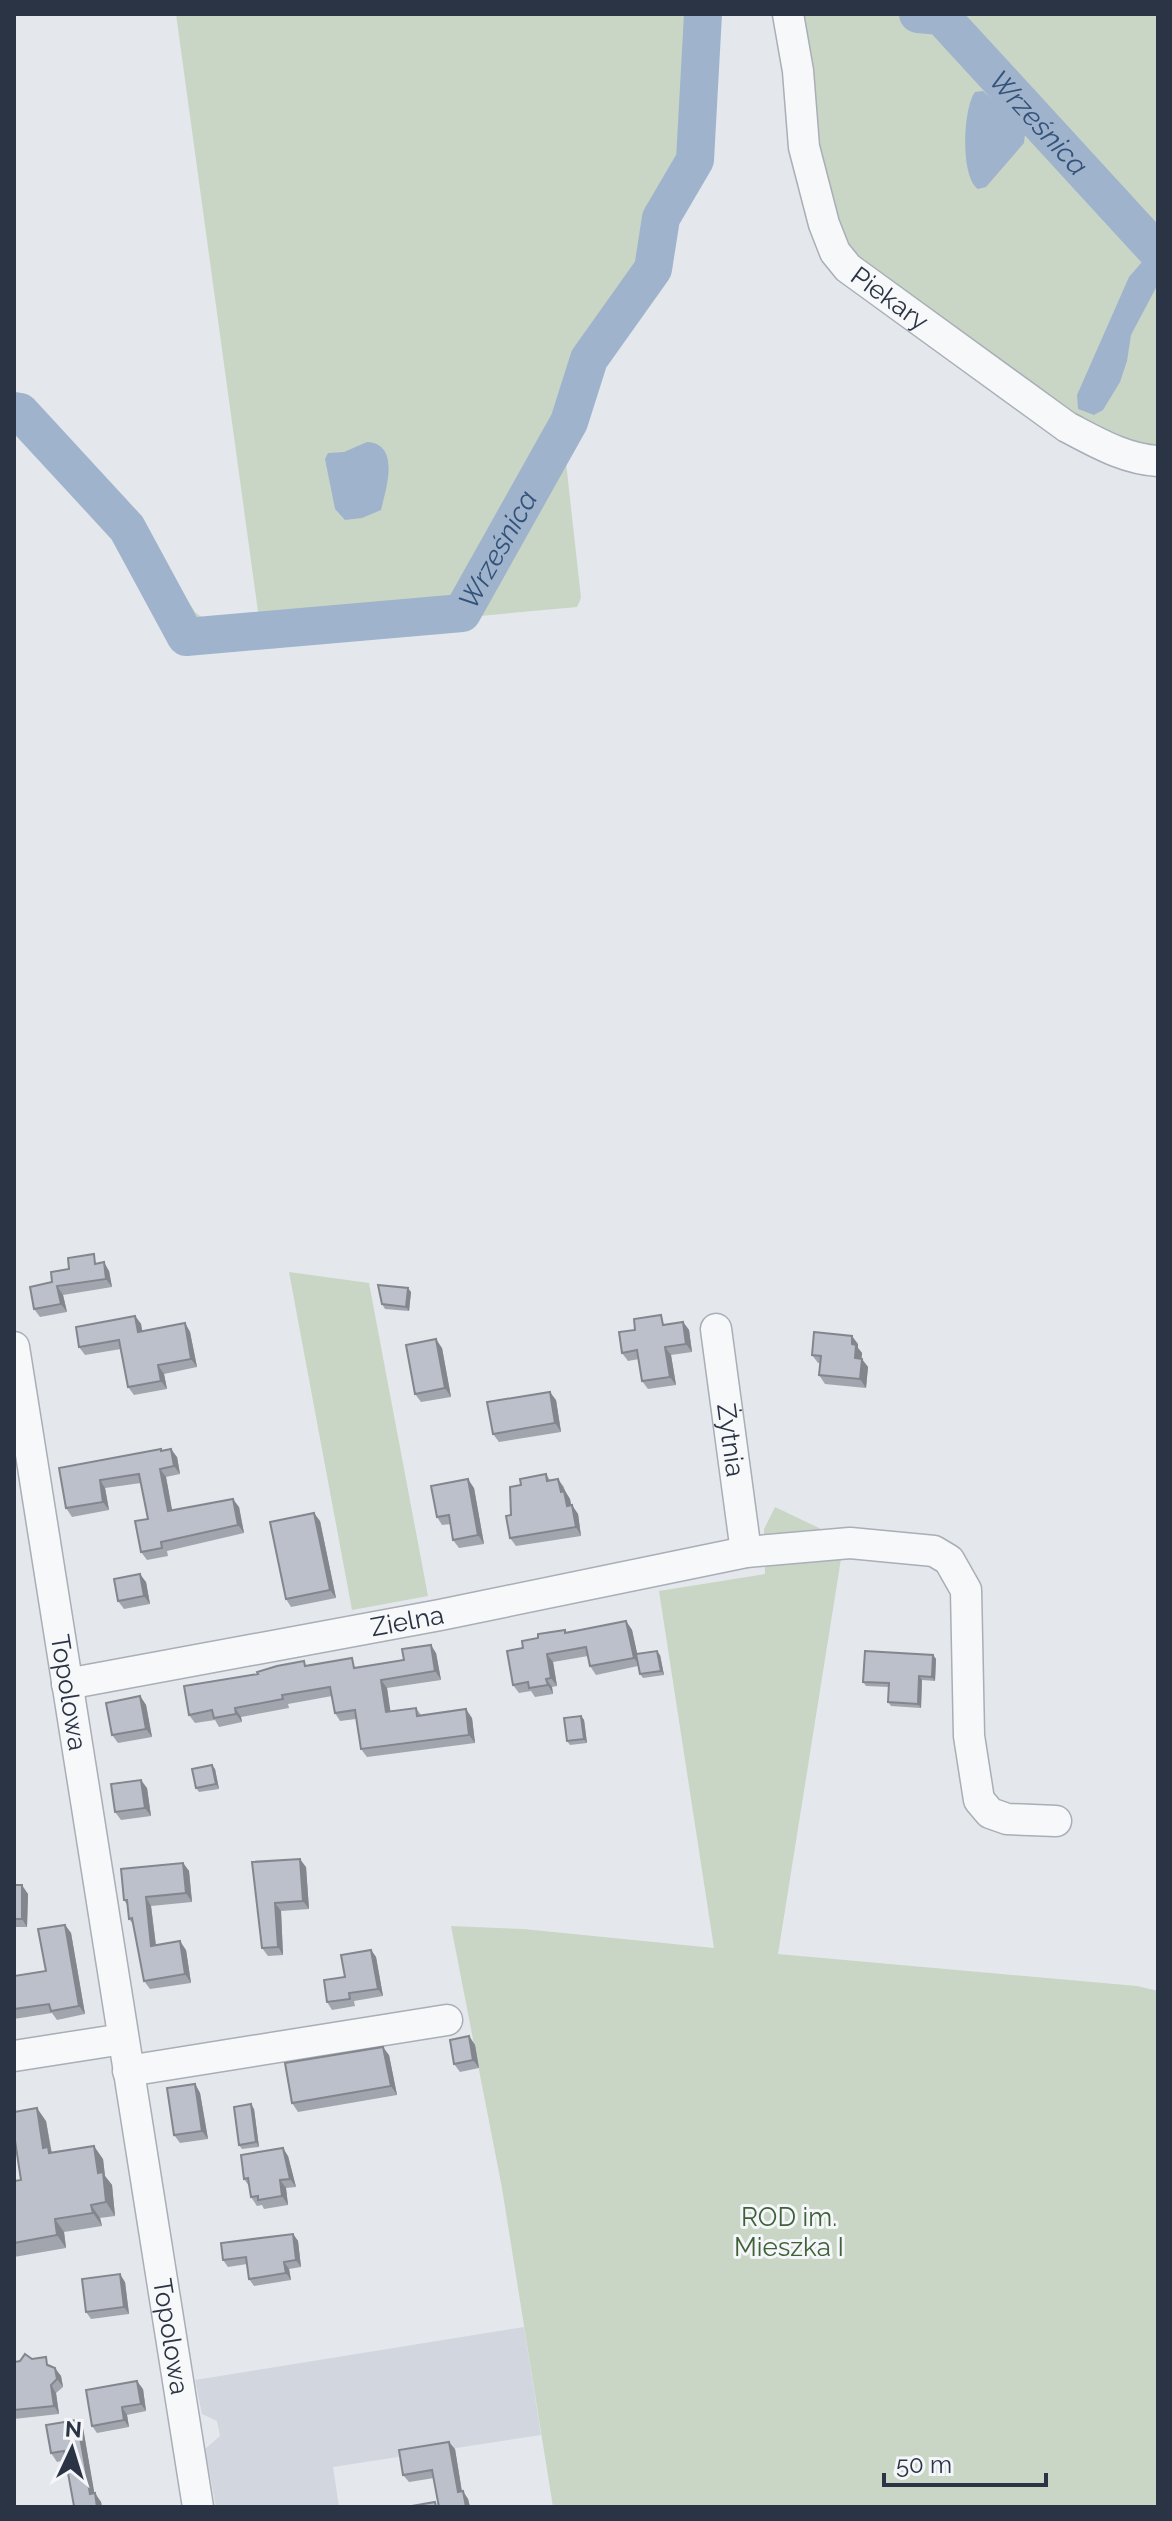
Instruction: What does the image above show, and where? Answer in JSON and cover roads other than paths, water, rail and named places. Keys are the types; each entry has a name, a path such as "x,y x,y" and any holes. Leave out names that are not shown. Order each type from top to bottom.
{"street":[{"name":"Piekary","path":"788,14 798,71 804,147 824,224 835,252 848,268 1067,427 1105,448 1143,461 1158,461"},
{"name":"Żytnia","path":"716,1329 746,1552"},
{"name":"Topolowa","path":"14,1347 198,2507"},
{"name":"Zielna","path":"67,1684 440,1615 746,1552 850,1543 893,1545 942,1553 959,1573 966,1590 969,1736 979,1800 990,1813 1007,1819 1056,1821"},
{"path":"128,2071 447,2020"},
{"path":"14,2056 123,2039"}],"water":[{"path":"983,91 1022,127 1025,134 1024,143 986,187 978,189 968,171 965,142 971,100 975,92"},
{"path":"1158,237 1158,284 1131,335 1120,382 1103,410 1094,415 1078,409 1077,395 1129,277 1154,248"},
{"path":"367,442 378,445 388,459 388,480 381,510 362,518 345,520 335,509 325,459 328,453 344,452"}],"waterway":[{"name":"Wrześnica","path":"14,411 20,412 127,528 186,637 462,613 569,422 589,359 653,269 661,218 695,160 703,14"},
{"name":"Wrześnica","path":"918,14 941,16 1154,248"}],"park label":[{"name":"ROD im. Mieszka I","path":"789,2232"}]}
